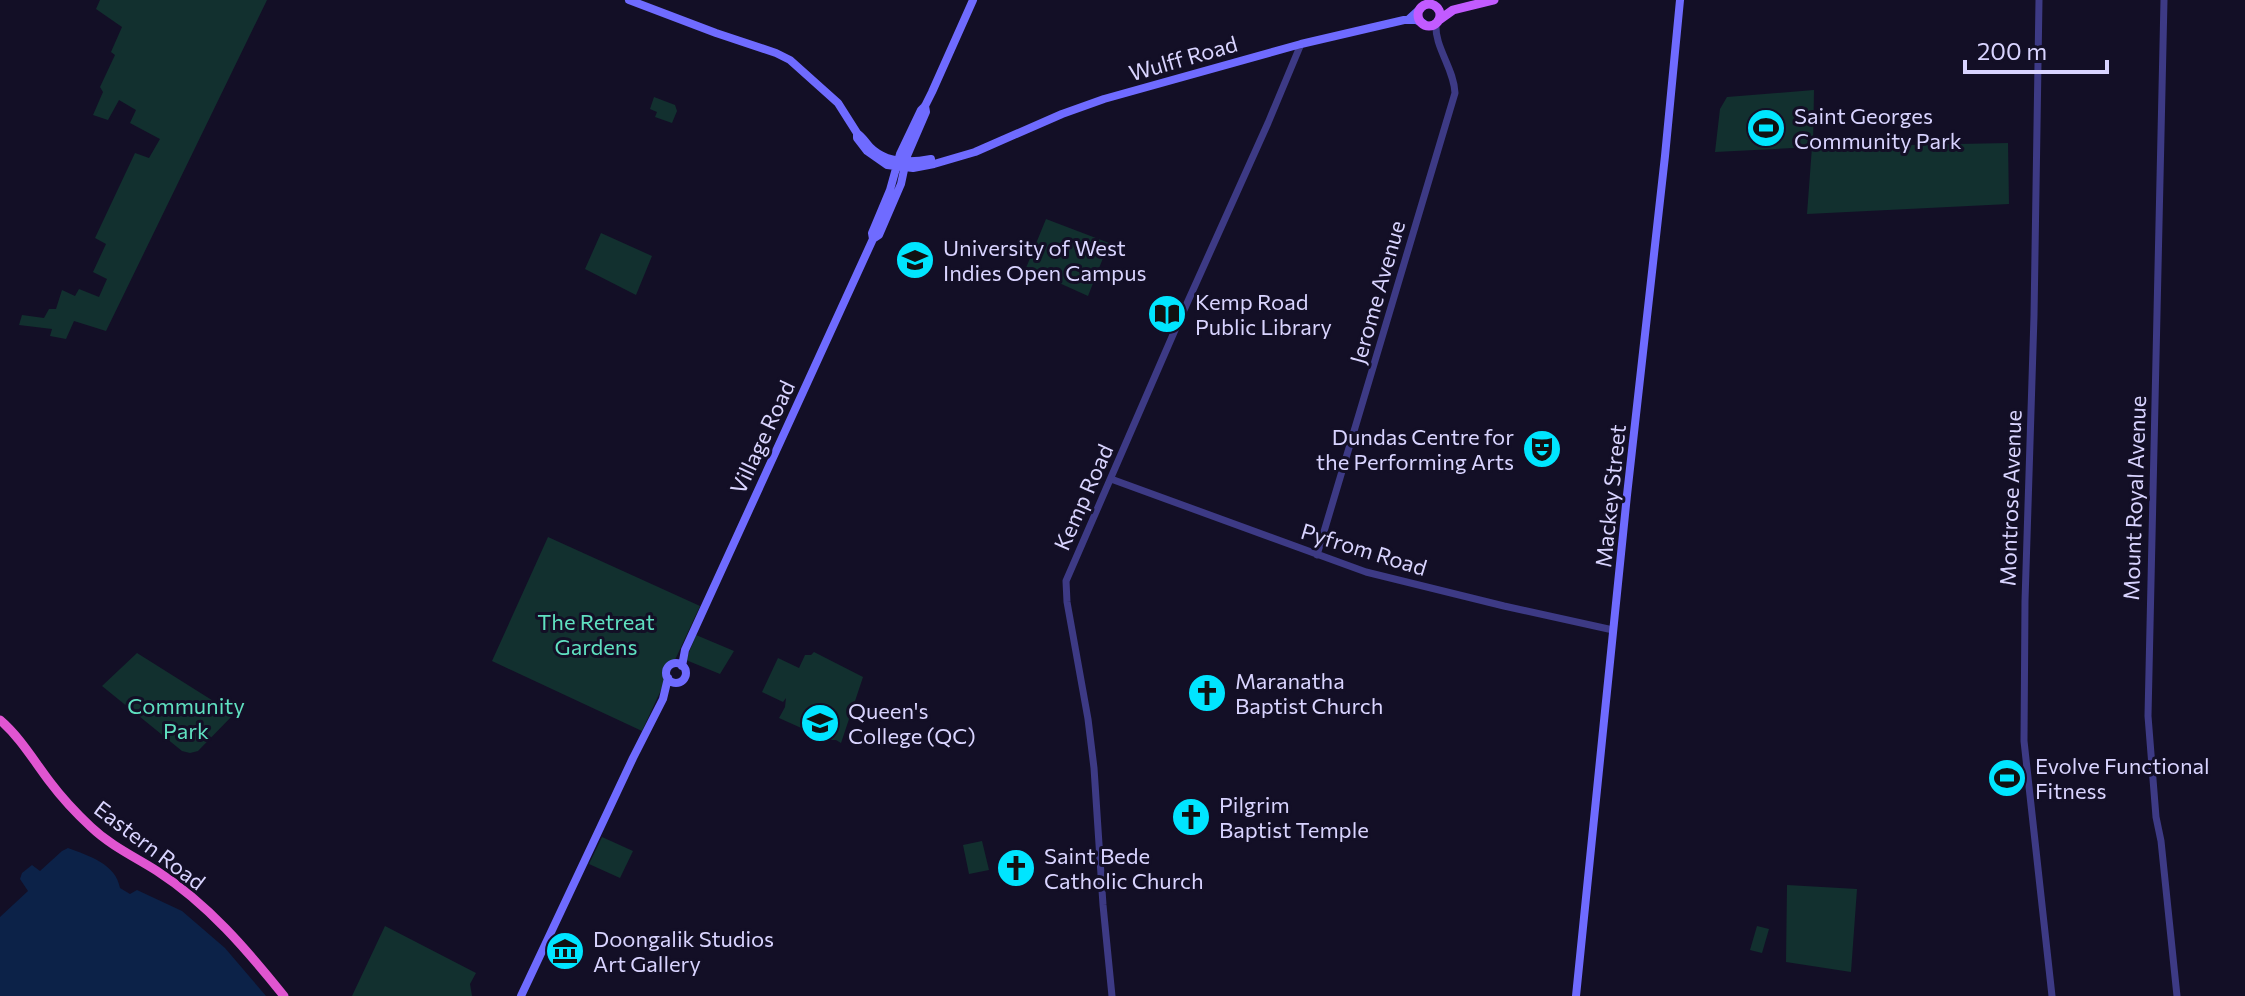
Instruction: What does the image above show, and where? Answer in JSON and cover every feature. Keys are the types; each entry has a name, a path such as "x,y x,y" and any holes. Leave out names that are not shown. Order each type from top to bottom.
{"highway":[{"name":"Eastern Road","path":"0,720 61,796 92,828 158,872 217,919 284,996"}],"main road":[{"path":"629,0 790,60 838,103 867,151 883,163 901,164"},
{"name":"Village Road","path":"521,996 665,696 672,680 667,669 678,665 873,239 879,235 901,184 901,164 973,0"},
{"path":"1432,23 1458,8 1494,0"},
{"name":"Mackey Street","path":"1576,996 1680,0"},
{"path":"1427,4 1439,8 1458,8"},
{"path":"1427,4 1419,14 1432,23"},
{"path":"1427,4 1440,13 1432,23"},
{"name":"Wulff Road","path":"901,164 934,164 975,152 1104,99 1301,44 1404,20 1427,4"},
{"name":"Wulff Road","path":"1404,20 1432,23"},
{"name":"Village Road","path":"672,680 685,676 678,665"}],"street":[{"name":"Montrose Avenue","path":"2039,0 2024,741 2052,996"},
{"name":"Mount Royal Avenue","path":"2164,0 2148,716 2156,817 2177,996"},
{"name":"Jerome Avenue","path":"1317,555 1455,93 1432,23"},
{"name":"Kemp Road","path":"1112,996 1094,768 1066,593 1068,574 1301,44"},
{"name":"Pyfrom Road","path":"1111,479 1394,580 1613,630"}],"green space":[{"path":"100,0 267,0 106,331 74,321 66,339 50,336 52,329 19,325 22,315 44,318 49,309 56,309 62,290 75,296 79,289 99,297 107,279 93,272 106,244 95,238 135,153 149,158 160,139 130,123 136,110 119,100 108,120 93,115 103,92 100,87 115,55 111,52 122,27 96,9"},
{"path":"1814,90 1813,147 2008,143 2009,204 1807,214 1812,147 1715,152 1720,109 1727,97"},
{"path":"654,97 675,105 677,111 672,123 655,117 657,112 650,109"},
{"path":"1046,219 1109,243 1088,296 1026,268"},
{"path":"601,233 652,256 636,295 585,269"},
{"name":"The Retreat Gardens","path":"548,537 700,606 642,731 492,661"},
{"path":"696,635 734,651 720,674 686,660"},
{"path":"814,652 863,677 841,743 779,718 786,698 783,702 762,692 778,658 799,668 805,655"},
{"name":"Community Park","path":"137,653 234,714 198,751 182,751 102,686"},
{"path":"602,837 633,851 620,878 589,864"},
{"path":"982,841 989,870 969,874 963,845"},
{"path":"1787,885 1857,889 1851,972 1786,962"},
{"path":"385,926 476,973 470,984 472,996 352,996"},
{"path":"1757,926 1769,929 1762,953 1750,950"}],"water":[{"path":"68,848 107,867 120,888 130,894 137,890 182,911 225,948 266,996 0,996 0,917 28,891 20,879 22,873 32,865 40,871"}],"place":[{"name":"Saint Georges Community Park","path":"1766,128"},
{"name":"University of West Indies Open Campus","path":"915,260"},
{"name":"Kemp Road Public Library","path":"1167,314"},
{"name":"Dundas Centre for the Performing Arts","path":"1542,449"},
{"name":"Maranatha Baptist Church","path":"1207,693"},
{"name":"Queen's College (QC)","path":"820,723"},
{"name":"Evolve Functional Fitness","path":"2007,778"},
{"name":"Pilgrim Baptist Temple","path":"1191,817"},
{"name":"Saint Bede Catholic Church","path":"1016,868"},
{"name":"Doongalik Studios Art Gallery","path":"565,951"}]}
